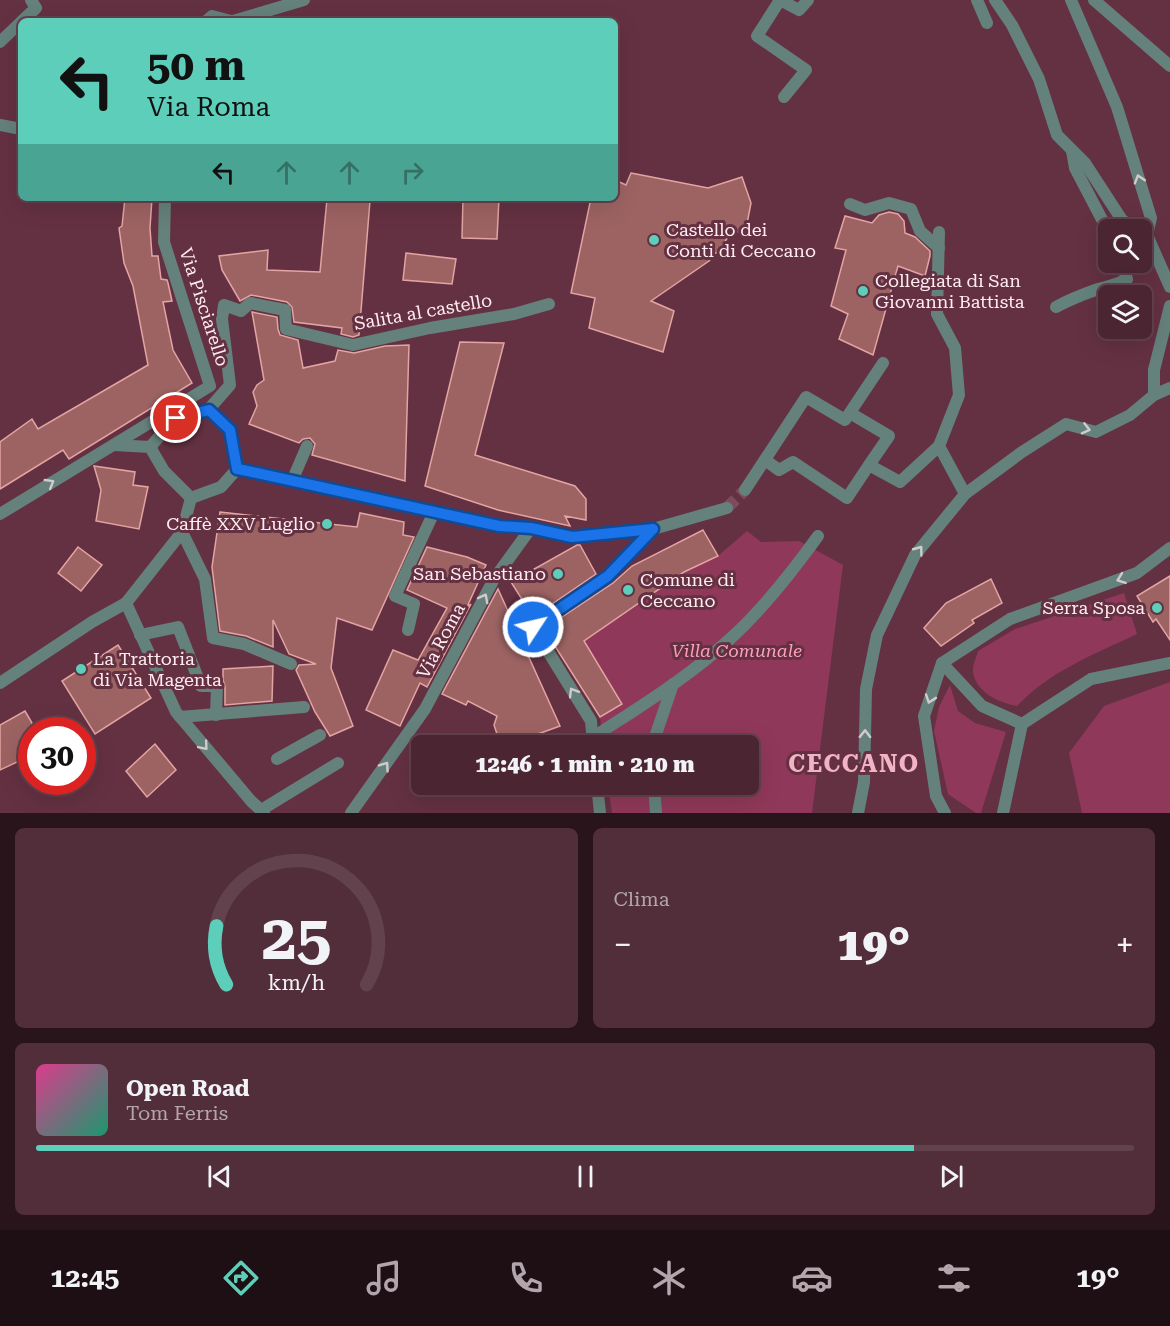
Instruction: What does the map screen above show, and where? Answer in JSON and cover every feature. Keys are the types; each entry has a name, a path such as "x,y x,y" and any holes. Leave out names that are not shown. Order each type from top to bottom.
{"street":[{"path":"26,18 36,8 32,0"},
{"path":"242,18 304,0"},
{"path":"784,97 806,70 757,36 780,0 799,10 808,0"},
{"path":"977,0 987,23"},
{"path":"994,0 1012,25 1040,79 1057,135 1085,163 1121,219"},
{"path":"1071,0 1117,107 1149,219"},
{"path":"1094,0 1170,66"},
{"path":"0,42 18,26"},
{"path":"0,125 18,128"},
{"path":"1072,150 1075,168 1102,219"},
{"name":"Via Pisciarello","path":"114,445 210,386 164,242 165,201"},
{"path":"850,204 865,210 889,203 911,209 920,231 939,248"},
{"path":"869,465 900,482 939,446 959,395 955,348 937,314 939,232"},
{"path":"1152,252 1170,287"},
{"path":"1056,307 1069,300 1118,285 1127,279 1125,273"},
{"name":"Salita al castello","path":"209,410 230,385 222,319 224,305 241,311 250,303 285,310 286,329 353,345 430,328 514,314 549,304"},
{"path":"1154,395 1154,370 1170,306"},
{"path":"745,490 806,397 845,420 883,363"},
{"path":"858,813 864,782 866,689 877,635 915,555 965,494 1022,452 1066,424 1096,432 1130,415 1154,395 1170,388"},
{"path":"150,447 176,418 209,410 230,430 237,469"},
{"path":"765,460 779,470 793,462 847,498 889,436 850,413"},
{"path":"0,514 114,445 150,447"},
{"path":"292,481 307,446"},
{"path":"939,446 965,494"},
{"path":"150,447 164,471 190,498"},
{"path":"237,469 499,526 531,528 572,537 653,529 727,508"},
{"path":"190,498 221,486 237,469"},
{"path":"0,683 92,622 126,603 182,532 190,498"},
{"path":"408,630 414,604 395,596 434,512"},
{"name":"Via Roma","path":"351,813 425,709 494,579 531,528"},
{"path":"592,735 591,721 533,627 608,576 653,529"},
{"path":"182,532 206,579 213,638 243,644 291,664"},
{"path":"603,735 731,638 787,578 818,536"},
{"path":"945,813 936,796 924,716 942,663 1010,619 1137,573 1170,548"},
{"path":"126,603 176,712 262,811 338,763"},
{"path":"140,635 178,627 201,686 217,686 216,715"},
{"path":"942,663 982,706 1022,724"},
{"path":"1003,813 1022,724 1091,679 1170,663"},
{"path":"656,735 673,684"},
{"path":"180,717 304,707"},
{"path":"277,759 320,735"},
{"path":"598,795 600,813"},
{"path":"655,795 656,813"}],"green space":[{"name":"Villa Comunale","path":"747,531 761,542 799,541 843,565 812,813 612,813 609,795 759,795 759,735 602,735 600,717 622,703 584,641 684,572 718,556"},
{"path":"1124,593 1137,634 1058,673 1017,706 995,699 977,684 973,669 978,651 1015,629"},
{"path":"1170,682 1170,813 1082,813 1069,753 1104,706"},
{"path":"950,685 958,711 975,723 1006,732 981,813 976,813 948,794 934,731 939,707"}],"building":[{"name":"Castello dei Conti di Ceccano","path":"631,173 708,188 742,177 751,203 745,234 732,230 709,261 651,301 674,311 663,352 589,328 595,298 571,293 590,201 618,201 618,181 626,185"},
{"path":"125,201 152,201 150,228 152,256 158,256 161,279 167,280 168,283 172,301 163,302 173,350 192,383 69,459 63,450 0,489 0,442 32,419 38,429 148,365 133,286 124,263 119,228 122,226"},
{"path":"327,201 370,201 359,335 353,337 341,334 342,328 294,322 292,307 287,302 251,295 240,301 222,270 219,256 268,250 267,270 320,272"},
{"path":"463,201 499,201 497,239 462,238"},
{"name":"Collegiata di San Giovanni Battista","path":"889,212 898,214 904,221 905,233 915,237 930,251 930,256 925,276 898,266 873,355 839,339 848,314 831,306 846,250 835,248 845,216 872,223 879,215"},
{"path":"406,253 456,259 452,284 403,280"},
{"path":"252,312 277,317 280,335 298,340 303,368 335,361 338,350 354,353 385,346 409,345 405,481 312,455 315,444 310,438 303,439 299,443 249,424 257,406 253,392 264,380"},
{"path":"460,342 504,343 475,455 575,486 586,499 586,520 565,516 570,526 498,510 425,486"},
{"path":"94,466 135,472 133,485 148,487 139,529 96,521 101,490"},
{"path":"220,512 357,527 360,513 404,522 403,535 414,537 372,630 337,618 331,668 353,726 330,736 315,712 296,670 299,665 316,664 289,654 273,620 273,647 246,636 220,631 212,567"},
{"name":"Comune di Ceccano","path":"703,530 718,556 684,572 584,641 622,704 600,717 544,629 613,583 632,566"},
{"name":"San Sebastiano","path":"580,545 596,574 533,617 511,582"},
{"path":"78,547 102,565 81,591 58,573"},
{"path":"427,547 467,557 486,565 467,607 471,604 427,687 420,683 400,726 366,710 393,650 418,660 447,608 407,590"},
{"name":"Serra Sposa","path":"1170,576 1170,640 1156,619 1153,622 1137,596"},
{"path":"991,579 1002,603 972,620 974,623 941,646 924,628 946,603"},
{"path":"498,589 560,726 535,735 497,735 494,725 497,716 468,701 466,705 442,694"},
{"path":"118,645 151,698 96,733 96,717 84,717 62,681"},
{"path":"273,666 272,701 225,705 223,669"},
{"path":"25,711 28,717 18,717 18,762 0,770 0,725"},
{"path":"155,744 176,770 147,797 126,771"}],"tunnel":[{"path":"727,508 745,490"}],"place":[{"name":"Castello dei Conti di Ceccano","path":"654,240"},
{"name":"Collegiata di San Giovanni Battista","path":"863,291"},
{"name":"Caffè XXV Luglio","path":"327,524"},
{"name":"San Sebastiano","path":"558,574"},
{"name":"Comune di Ceccano","path":"628,590"},
{"name":"Serra Sposa","path":"1157,608"},
{"name":"La Trattoria di Via Magenta","path":"81,669"}],"district":[{"name":"CECCANO","path":"854,764"}],"route":[{"path":"176,418 209,410 230,430 237,469 499,526 531,528 572,537 653,529 608,576 533,627"}]}
